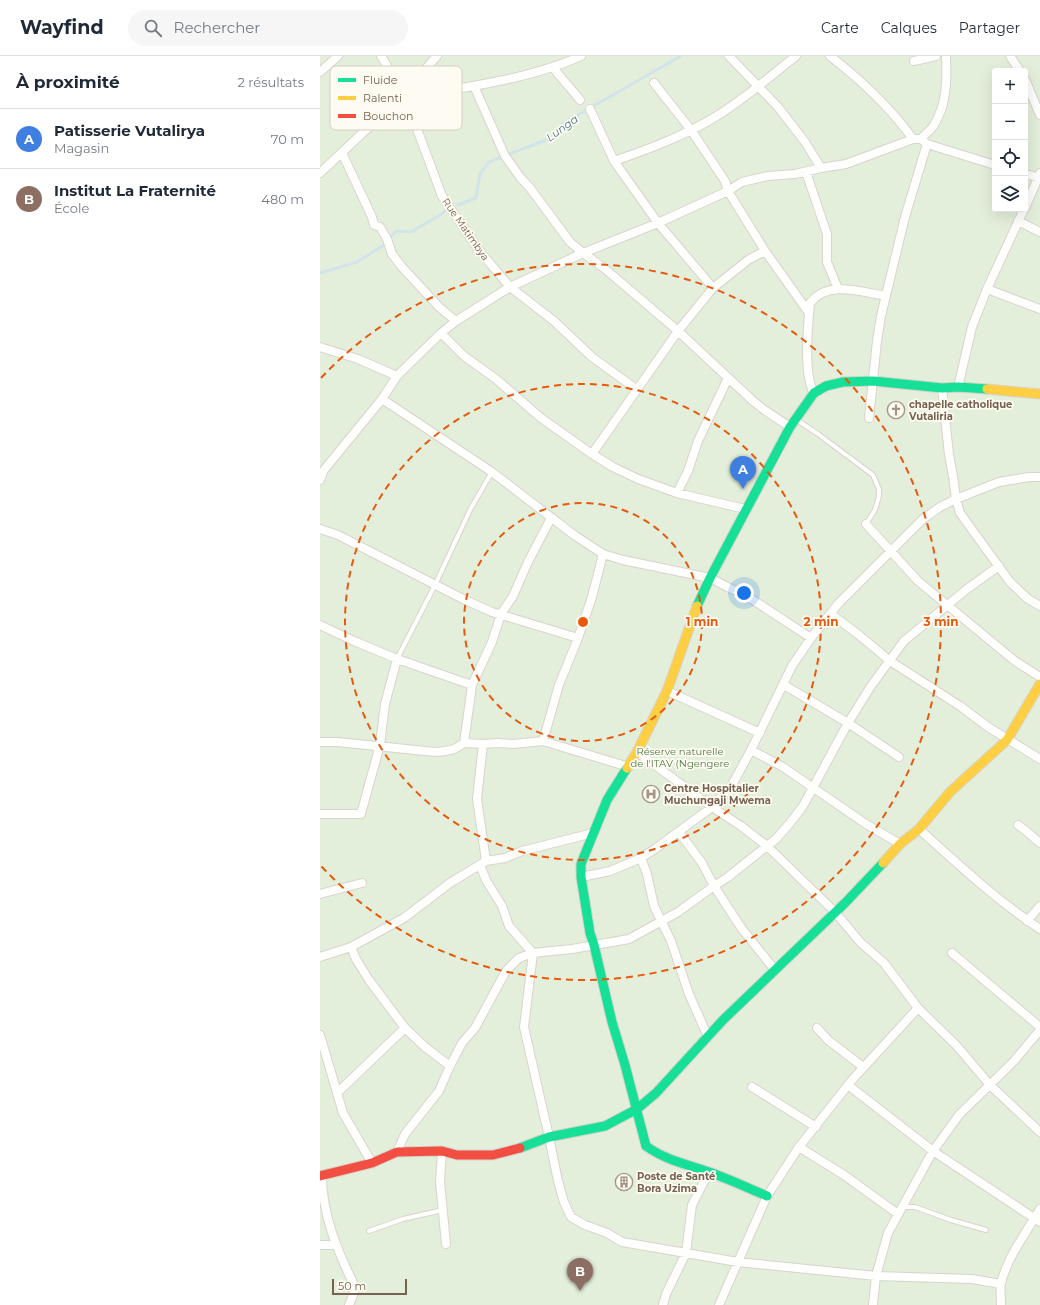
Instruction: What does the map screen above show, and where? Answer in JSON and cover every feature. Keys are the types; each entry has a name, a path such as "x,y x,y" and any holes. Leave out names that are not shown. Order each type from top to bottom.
{"street":[{"path":"320,72 338,56"},
{"name":"Rue Matimbya","path":"381,56 387,66"},
{"path":"428,66 437,56"},
{"path":"462,89 522,77 581,56"},
{"path":"729,56 778,107 791,123 821,168"},
{"path":"614,161 657,146 716,117 796,56"},
{"path":"830,56 856,77 920,140 992,164"},
{"path":"914,61 936,56"},
{"path":"320,480 322,467 382,399 397,376 456,321 510,287 583,254 658,223 728,191 742,182 768,176 795,174 846,164 920,140 933,127 941,112 946,77 946,56"},
{"path":"1010,56 1018,68"},
{"path":"553,67 562,80 580,100"},
{"path":"654,83 691,130 725,182 728,191 764,251 809,313"},
{"path":"474,86 505,156 570,242 583,254 604,268 678,332 763,409 792,423"},
{"path":"1028,86 1040,115"},
{"path":"590,108 614,161 658,223 713,288"},
{"path":"320,173 366,130"},
{"name":"Rue Matimbya","path":"417,130 442,196 478,249 510,287 554,321 592,357 636,389"},
{"path":"869,418 877,341 920,140"},
{"path":"342,153 372,217 374,225 380,227 387,239 392,254 439,307 456,321"},
{"path":"806,172 827,234 827,262 838,289"},
{"path":"1028,175 1040,177 1028,202"},
{"path":"958,387 972,327 987,289 1023,212"},
{"path":"1018,221 1040,232"},
{"path":"592,454 636,389 713,288 748,260 764,251"},
{"path":"814,394 811,389 807,356 810,303 815,297 825,291 838,289 848,289 886,296"},
{"path":"987,289 1040,310"},
{"path":"441,334 464,356 496,379 541,418 613,467 638,479 677,493 745,509"},
{"path":"320,347 358,359 397,376"},
{"path":"677,493 688,471 698,441 728,378"},
{"path":"767,1196 709,1172 668,1159 646,1146 626,1065 612,1022 590,933 581,878 581,864 607,800 629,767 667,691 697,607 710,578 745,509 792,423 814,394 826,386 843,382 873,381 942,388 958,387 1040,394"},
{"path":"942,388 945,423 956,499 960,513 1010,582 1028,599 1040,606"},
{"path":"382,399 492,472 574,535 603,554 623,560 710,578 753,600 811,638"},
{"path":"581,878 610,871 641,858 712,807 732,785 760,733 792,666 811,638 838,604 923,519 940,507 956,499 999,482 1029,477 1040,477"},
{"path":"464,743 472,685 492,642 501,614 513,596 528,562 552,518"},
{"path":"866,524 918,581 1015,661 1040,677"},
{"path":"320,529 338,535 435,585 492,612 578,638"},
{"path":"543,741 559,685 578,638 592,597 603,554"},
{"path":"398,1152 405,1134 439,1091 462,1043 475,1028 506,971 519,958 533,953 607,944 629,939 678,912 714,886 728,878 776,839 803,806 848,723 871,686 904,641 999,566"},
{"path":"831,614 890,661 960,706 1007,740 1040,758"},
{"path":"320,625 354,641 397,658 472,685"},
{"path":"320,814 361,814 380,745 385,704 397,658"},
{"path":"784,684 848,723 899,757"},
{"path":"349,1305 355,1287 336,1245 322,1194 321,1176 372,1163 398,1152 442,1151 457,1155 493,1155 527,1146 549,1137 605,1126 637,1109 656,1093 708,1037 845,903 900,844 919,829 950,792 1007,740 1040,684"},
{"path":"667,691 760,733"},
{"path":"320,742 380,745 440,752 456,749 464,743 513,744 543,741 629,767"},
{"path":"482,744 477,799 486,880 502,906 509,926 533,953 524,1027 558,1181 564,1202 571,1217 585,1225 607,1233 622,1242 738,1262 876,1276 972,1279 1001,1284"},
{"path":"751,750 783,766 866,824 900,844"},
{"path":"637,752 767,846 835,912 860,942 884,963 918,1008 956,1045 990,1085 1040,1132"},
{"path":"1018,825 1040,843"},
{"path":"919,829 980,884 1040,929"},
{"path":"679,832 702,863 714,886 742,930 775,970"},
{"path":"320,957 352,947 404,918 450,883 483,863 505,858 522,851 593,833"},
{"path":"641,858 654,906 671,941 696,1012 708,1037"},
{"path":"320,894 362,883"},
{"path":"1028,920 1040,906"},
{"path":"352,947 356,959 369,980 405,1028 425,1047 450,1066"},
{"path":"873,1305 876,1276 888,1233 933,1151 959,1115 1014,1061 1040,1029 952,953"},
{"path":"719,1305 767,1196 799,1148 848,1085 918,1008"},
{"path":"337,1093 405,1028"},
{"path":"817,1028 836,1047 864,1067"},
{"path":"320,1035 343,1113 372,1163"},
{"path":"848,1085 933,1151 1037,1220"},
{"path":"752,1087 816,1128"},
{"path":"799,1148 900,1210"},
{"path":"442,1151 440,1182 446,1244"},
{"path":"662,1305 686,1253 692,1205 709,1172"},
{"path":"1000,1305 1001,1284 1018,1243 1037,1220 1040,1209"},
{"path":"320,1245 336,1245"}],"lane":[{"path":"792,423 818,434 873,475 880,489 875,510 866,524"},
{"path":"397,658 435,585 470,508 492,472"},
{"path":"900,1210 915,1206 951,1220 986,1230"},
{"path":"369,1231 402,1219 443,1210"}],"green space":[{"name":"Réserve naturelle de l'ITAV (Ngengere","path":"320,56 1040,56 1040,1305 320,1305"}],"waterway":[{"name":"Lunga","path":"458,205 476,198 480,174 489,162 551,138 562,124 681,56"},
{"name":"Lunga","path":"320,273 357,262 384,245 387,239 397,231 411,232 445,211"}],"traffic: fast":[{"path":"697,606 710,578 790,427 814,393 826,386 843,382 873,381 942,388 958,387 987,389"},
{"path":"627,768 607,800 581,864 581,877 590,933 612,1022 646,1146 668,1158 716,1175 767,1196"},
{"path":"520,1148 549,1137 605,1126 637,1109 656,1093 723,1020 845,903 883,863"}],"traffic: slow":[{"path":"987,389 1040,394"},
{"path":"627,768 637,752 667,691 697,606"},
{"path":"883,863 900,844 919,829 950,792 1007,740 1040,684"}],"traffic: jam":[{"path":"320,1176 372,1163 397,1152 442,1151 457,1155 493,1155 520,1148"}],"place":[{"name":"chapelle catholique Vutaliria","path":"896,410"},
{"name":"Patisserie Vutalirya","path":"743,489"},
{"name":"Centre Hospitalier Muchungaji Mwema","path":"651,794"},
{"name":"Poste de Santé Bora Uzima","path":"624,1182"},
{"name":"Institut La Fraternité","path":"580,1291"}]}
